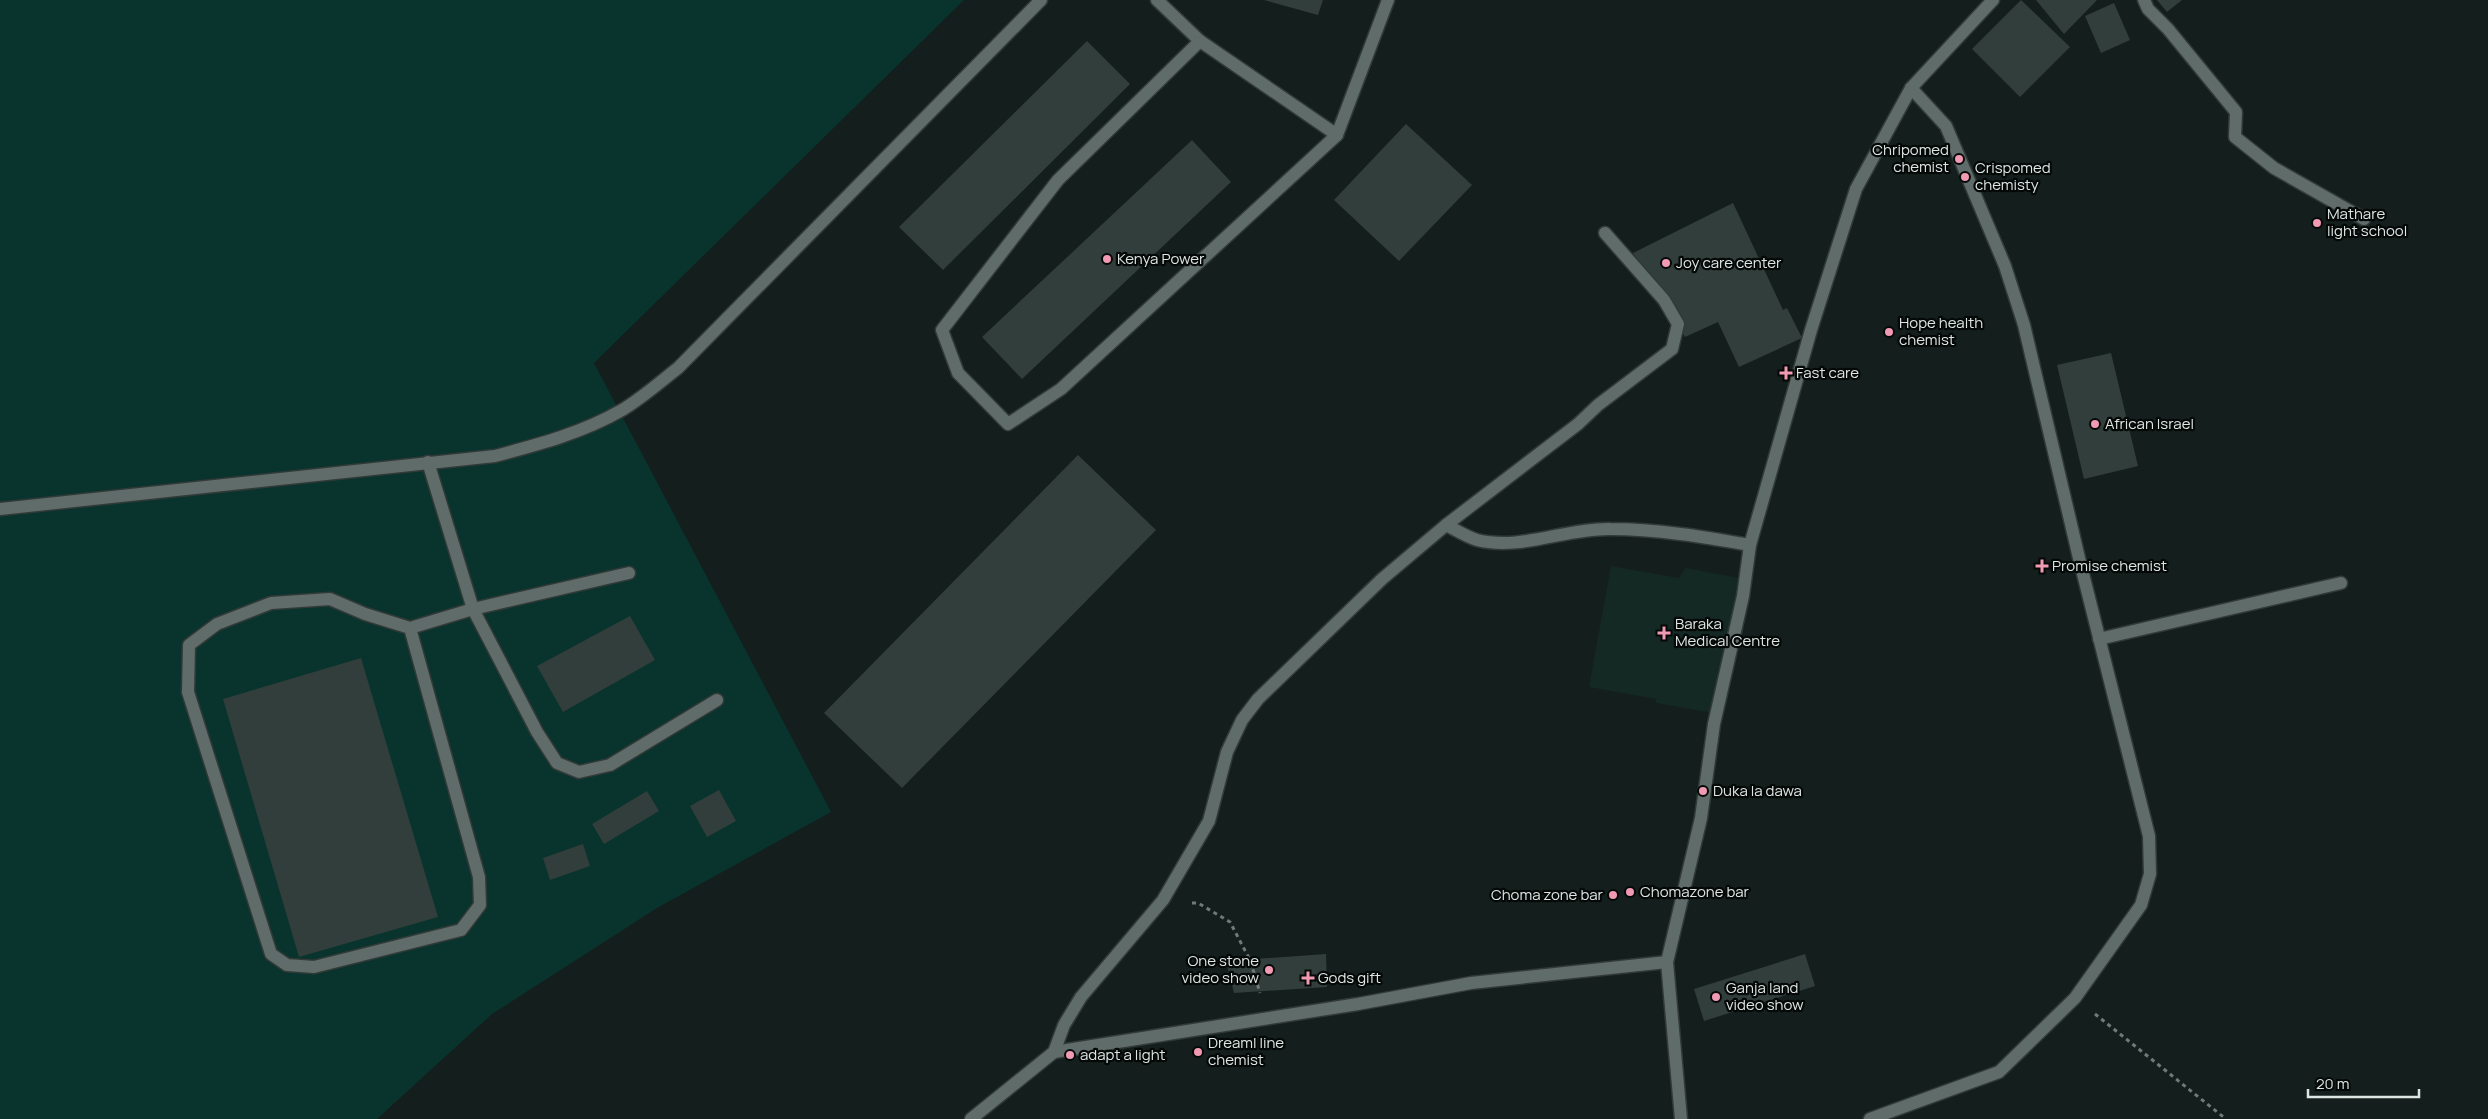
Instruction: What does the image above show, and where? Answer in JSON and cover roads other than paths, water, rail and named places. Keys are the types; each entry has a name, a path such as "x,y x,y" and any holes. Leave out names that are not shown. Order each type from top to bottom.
{"street":[{"path":"0,509 495,456 584,430 624,409 678,368 1041,0"},
{"path":"1157,0 1200,41 1337,135"},
{"path":"1200,41 1058,180 942,330 958,373 1008,424 1061,389 1337,135 1388,0"},
{"path":"1681,1119 1668,962 1701,818 1714,724 1743,596 1750,545 1811,330 1856,189 1911,88 1993,0"},
{"path":"2144,0 2148,9 2168,29 2236,112 2235,137 2274,168 2364,219"},
{"path":"1870,1119 1999,1072 2075,998 2141,905 2150,874 2149,836 2024,325 2005,266 1946,126 1911,88"},
{"path":"1054,1052 1064,1025 1081,997 1164,900 1210,821 1223,763 1242,720 1258,699 1356,602 1446,525 1672,349 1678,324 1664,300 1605,233"},
{"path":"428,462 473,609 537,732 557,763 579,772 610,765 717,700"},
{"path":"1446,525 1476,540 1503,544 1578,531 1609,529 1681,534 1750,545"},
{"path":"410,628 479,877 480,906 461,930 314,967 287,965 271,954 188,692 189,645 217,624 271,603 330,599 365,614 410,628 473,609 629,573"},
{"path":"2100,640 2341,583"},
{"path":"971,1119 1054,1052 1266,1017 1358,1004 1471,982 1668,962"}],"place":[{"name":"Chripomed chemist","path":"1959,159"},
{"name":"Crispomed chemisty","path":"1965,177"},
{"name":"Mathare light school","path":"2317,223"},
{"name":"Kenya Power","path":"1107,259"},
{"name":"Joy care center","path":"1666,263"},
{"name":"Hope health chemist","path":"1889,332"},
{"name":"Fast care","path":"1786,373"},
{"name":"African Israel","path":"2095,424"},
{"name":"Promise chemist","path":"2042,566"},
{"name":"Baraka Medical Centre","path":"1664,633"},
{"name":"Duka la dawa","path":"1703,791"},
{"name":"Chomazone bar","path":"1630,892"},
{"name":"Choma zone bar","path":"1613,895"},
{"name":"One stone video show","path":"1269,970"},
{"name":"Gods gift","path":"1308,978"},
{"name":"Ganja land video show","path":"1716,997"},
{"name":"Dreaml line chemist","path":"1198,1052"},
{"name":"adapt a light","path":"1070,1055"}]}
